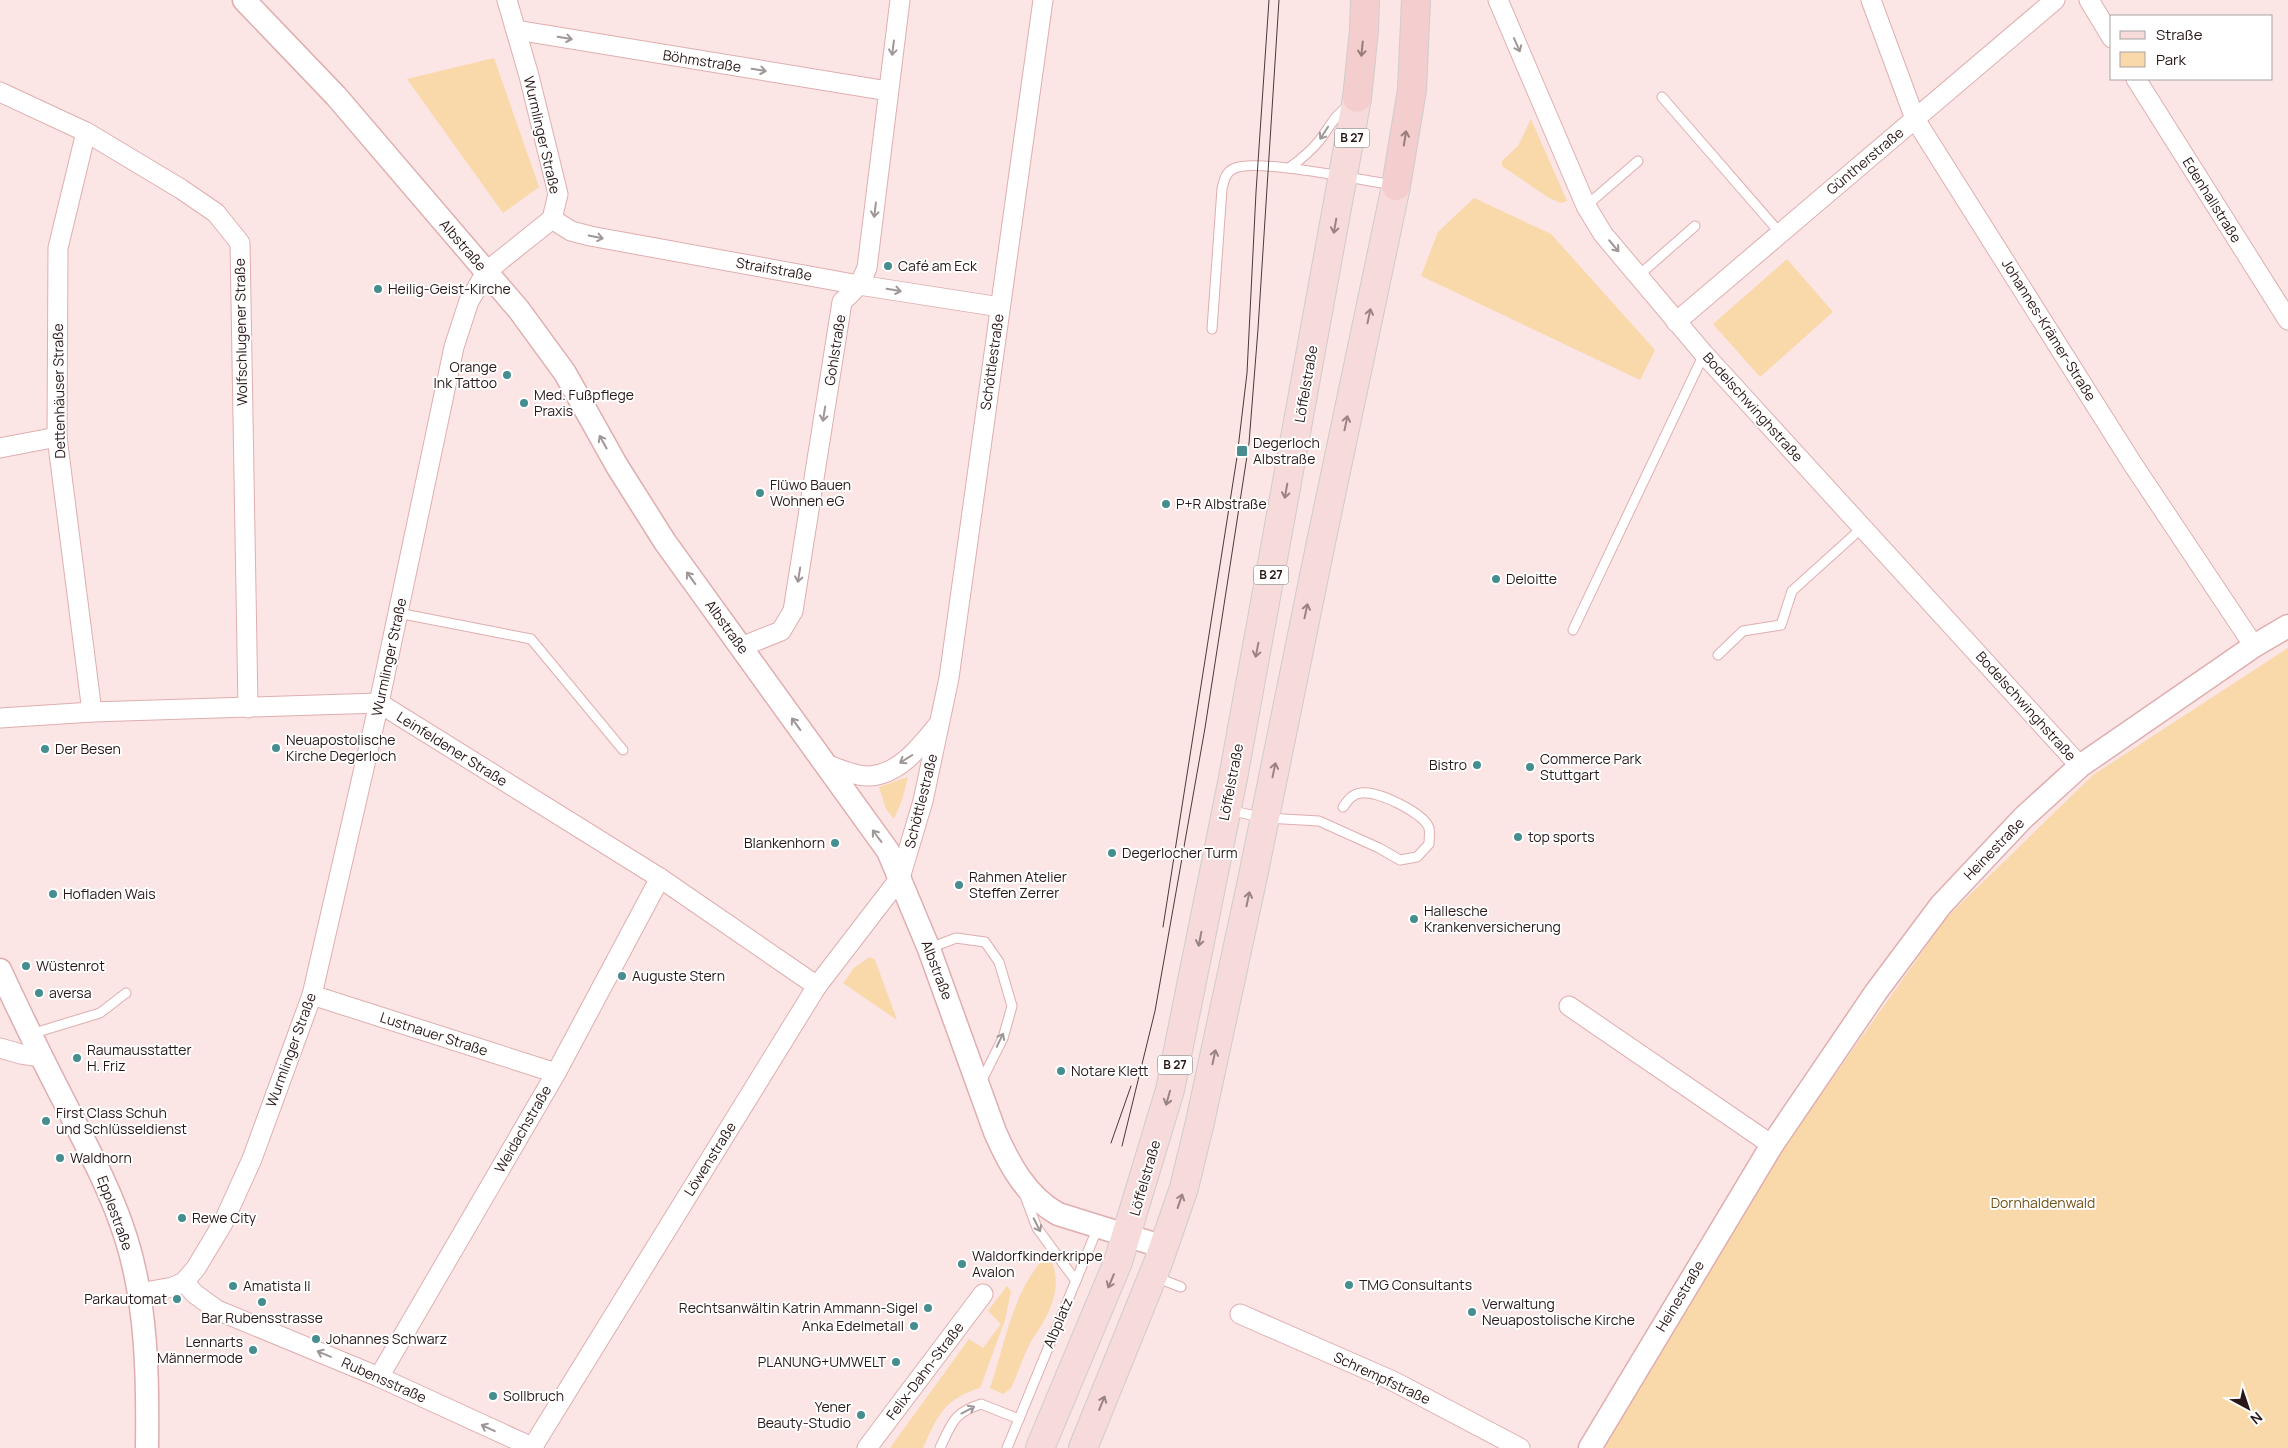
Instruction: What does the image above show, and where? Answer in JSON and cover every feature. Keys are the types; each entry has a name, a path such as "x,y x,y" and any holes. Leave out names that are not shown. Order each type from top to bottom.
{"highway":[{"path":"1357,98 1365,0"},
{"path":"1396,186 1412,90 1416,0"}],"main road":[{"name":"Löffelstraße","path":"1040,1448 1128,1235 1170,1090 1226,810 1344,178 1357,98"},
{"name":"B 27","path":"1083,1448 1153,1276 1184,1188 1200,1122 1396,186"}],"street":[{"name":"Albstraße","path":"244,0 336,96 519,310 564,373 617,466 665,542 888,851 929,949 980,1084 995,1132 1006,1158 1020,1180 1046,1207 1068,1218 1164,1247"},
{"name":"Wurmlinger Straße","path":"184,1282 196,1268 224,1223 252,1159 312,994 379,703 454,347 469,301 487,271 552,219 558,194 507,0"},
{"name":"Gohlstraße","path":"741,647 781,631 793,611 842,302 859,285 867,268 900,0"},
{"name":"Schöttlestraße","path":"900,878 923,801 948,678 1043,0"},
{"name":"Bodelschwinghstraße","path":"1498,0 1586,206 1603,234 1704,354 2080,766"},
{"name":"Johannes-Krämer-Straße","path":"1871,0 1915,119 2132,463 2254,646"},
{"name":"Güntherstraße","path":"1676,322 2055,0"},
{"path":"2089,0 2110,35"},
{"name":"Böhmstraße","path":"516,30 888,91"},
{"name":"Edenhallstraße","path":"2137,80 2288,320"},
{"name":"Wolfschlugener Straße","path":"0,92 86,132 216,213 240,243 248,708"},
{"name":"Dettenhäuser Straße","path":"86,132 58,248 58,437 92,712"},
{"name":"Straifstraße","path":"552,219 571,231 590,236 859,285 1000,307"},
{"path":"0,448 58,437"},
{"name":"Heinestraße","path":"1590,1448 1772,1145 1876,992 1942,904 2023,818 2080,766 2254,646 2288,626"},
{"path":"0,718 92,712 379,703"},
{"name":"Leinfeldener Straße","path":"379,703 660,878 818,986"},
{"name":"Schöttlestraße","path":"825,764 868,776 883,773 915,753 939,724"},
{"name":"Weidachstraße","path":"380,1377 556,1072 660,878"},
{"name":"Löwenstraße","path":"533,1448 818,986 900,878"},
{"name":"Epplestraße","path":"0,970 41,1057 103,1177 126,1238 138,1293 148,1394 147,1448"},
{"name":"Lustnauer Straße","path":"312,994 556,1072"},
{"path":"1569,1006 1772,1145"},
{"path":"0,1048 41,1057"},
{"path":"138,1293 172,1287 184,1282"},
{"name":"Rubensstraße","path":"184,1282 195,1294 217,1310 380,1377 533,1448"},
{"name":"Felix-Dahn-Straße","path":"867,1448 983,1294"},
{"name":"Schrempfstraße","path":"1240,1314 1393,1381 1520,1448"}],"lane":[{"path":"1662,97 1780,233"},
{"path":"1289,168 1306,156 1335,116 1357,98"},
{"path":"1586,206 1638,161"},
{"path":"1212,329 1224,178 1232,169 1244,165 1289,168 1396,186"},
{"path":"1638,276 1694,226"},
{"path":"1573,630 1704,354"},
{"path":"1718,655 1743,631 1781,625 1792,591 1863,527"},
{"path":"398,613 531,639 624,750"},
{"path":"1226,810 1264,818 1319,821 1379,848 1400,860 1417,857 1429,844 1429,829 1422,817 1378,794 1362,792 1351,796 1343,806"},
{"path":"929,949 956,938 985,942 999,962 1012,1006 1003,1038 980,1084"},
{"path":"31,1034 100,1013 126,993"},
{"path":"1020,1180 1037,1228 1076,1280"},
{"name":"Albplatz","path":"1006,1448 1098,1227"},
{"path":"1153,1276 1181,1287"},
{"path":"940,1448 955,1417 967,1408 981,1404 1019,1419"}],"green space":[{"path":"494,58 539,187 503,213 407,79"},
{"path":"1531,119 1567,201 1561,203 1549,198 1502,166 1502,161 1518,146"},
{"path":"1474,198 1551,234 1655,350 1640,380 1421,276 1438,232"},
{"path":"1787,259 1833,312 1760,377 1713,324"},
{"name":"Dornhaldenwald","path":"2288,648 2288,1448 1602,1448 1788,1141 1947,917 2093,775"},
{"path":"908,777 902,800 894,819 886,809 879,787"},
{"path":"870,957 875,960 897,1020 843,983 855,967"},
{"path":"1048,1254 1053,1265 1056,1286 1051,1307 1028,1346 1011,1388 1003,1394 990,1388 1011,1317 1026,1284"},
{"path":"1007,1286 1011,1292 1005,1320 980,1388 958,1397 950,1403 938,1417 923,1448 890,1448 969,1339 983,1348 1001,1324 988,1311"}],"tram line":[{"path":"1163,927 1237,457 1247,373 1256,192 1269,0"},
{"path":"1122,1146 1155,1011 1205,728 1249,443 1279,0"},
{"path":"1111,1143 1131,1086"}],"place":[{"name":"Café am Eck","path":"888,266"},
{"name":"Heilig-Geist-Kirche","path":"378,289"},
{"name":"Orange Ink Tattoo","path":"507,375"},
{"name":"Med. Fußpflege Praxis","path":"524,403"},
{"name":"Degerloch Albstraße","path":"1242,451"},
{"name":"Flüwo Bauen Wohnen eG","path":"760,493"},
{"name":"P+R Albstraße","path":"1166,504"},
{"name":"Deloitte","path":"1496,579"},
{"name":"Neuapostolische Kirche Degerloch","path":"276,748"},
{"name":"Der Besen","path":"45,749"},
{"name":"Bistro","path":"1477,765"},
{"name":"Commerce Park Stuttgart","path":"1530,767"},
{"name":"top sports","path":"1518,837"},
{"name":"Blankenhorn","path":"835,843"},
{"name":"Degerlocher Turm","path":"1112,853"},
{"name":"Rahmen Atelier Steffen Zerrer","path":"959,885"},
{"name":"Hofladen Wais","path":"53,894"},
{"name":"Hallesche Krankenversicherung","path":"1414,919"},
{"name":"Wüstenrot","path":"26,966"},
{"name":"Auguste Stern","path":"622,976"},
{"name":"aversa","path":"39,993"},
{"name":"Raumausstatter H. Friz","path":"77,1058"},
{"name":"Notare Klett","path":"1061,1071"},
{"name":"First Class Schuh und Schlüsseldienst","path":"46,1121"},
{"name":"Waldhorn","path":"60,1158"},
{"name":"Rewe City","path":"182,1218"},
{"name":"Waldorfkinderkrippe Avalon","path":"962,1264"},
{"name":"TMG Consultants","path":"1349,1285"},
{"name":"Amatista II","path":"233,1286"},
{"name":"Parkautomat","path":"177,1299"},
{"name":"Bar Rubensstrasse","path":"262,1302"},
{"name":"Rechtsanwältin Katrin Ammann-Sigel","path":"928,1308"},
{"name":"Verwaltung Neuapostolische Kirche","path":"1472,1312"},
{"name":"Anka Edelmetall","path":"914,1326"},
{"name":"Johannes Schwarz","path":"316,1339"},
{"name":"Lennarts Männermode","path":"253,1350"},
{"name":"PLANUNG+UMWELT","path":"896,1362"},
{"name":"Sollbruch","path":"493,1396"},
{"name":"Yener Beauty-Studio","path":"861,1415"}]}
